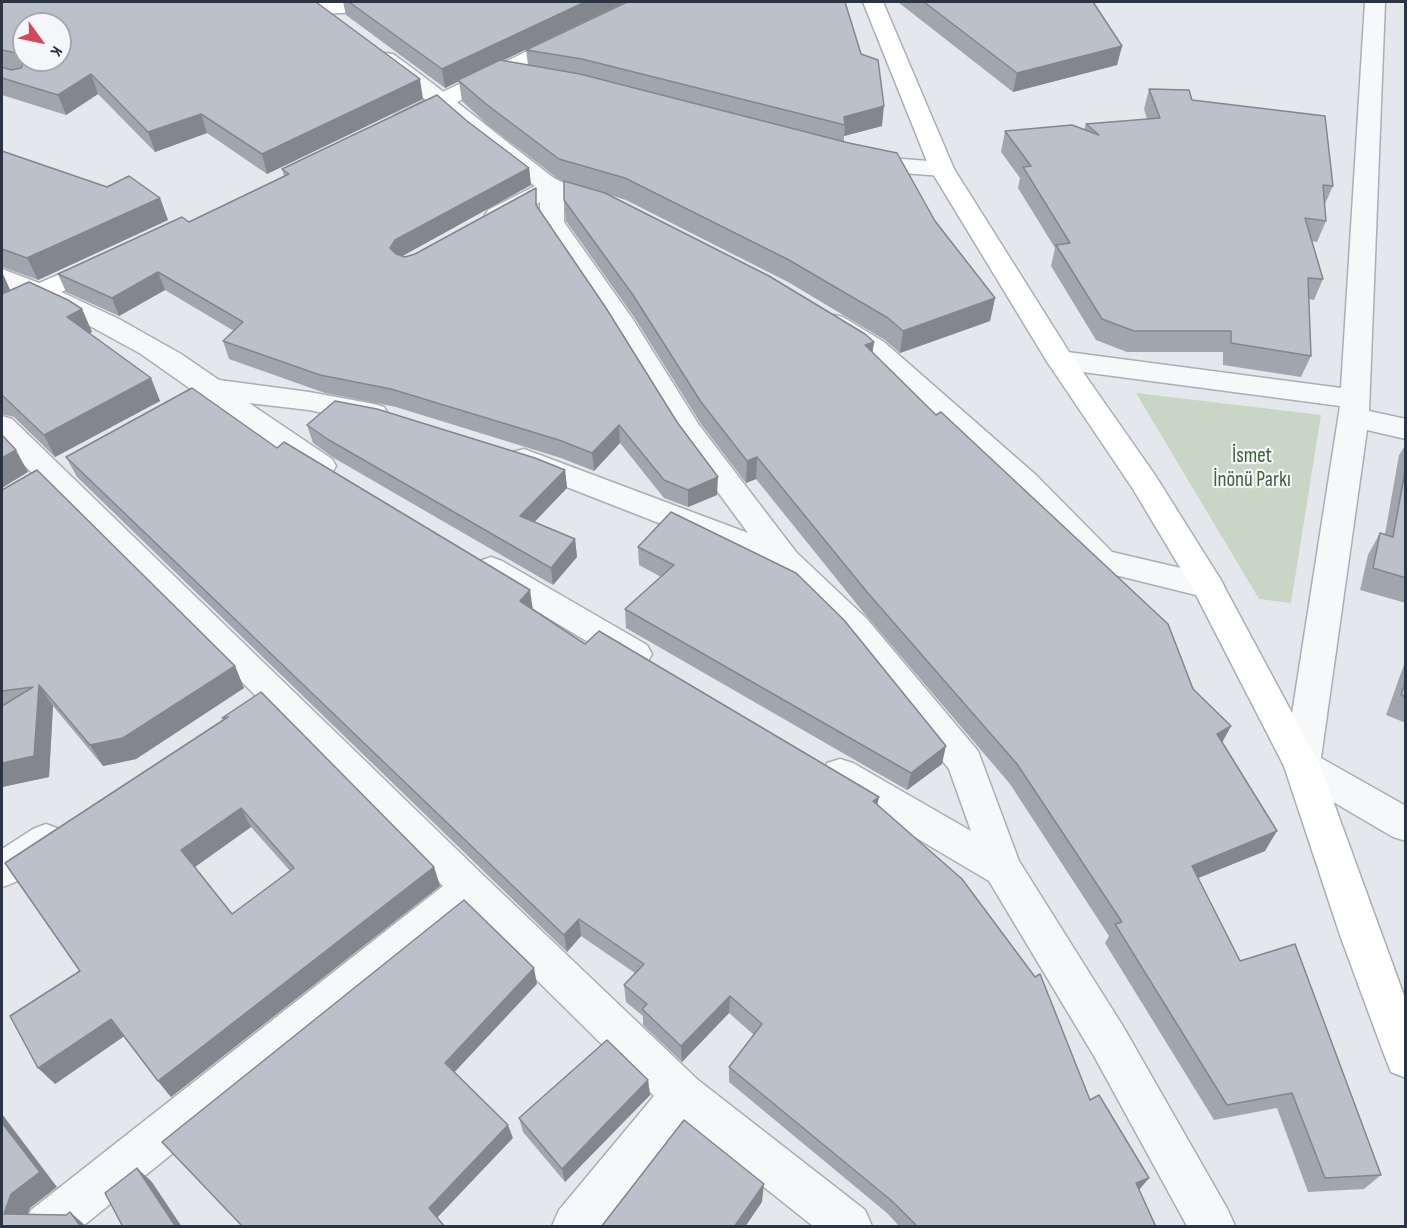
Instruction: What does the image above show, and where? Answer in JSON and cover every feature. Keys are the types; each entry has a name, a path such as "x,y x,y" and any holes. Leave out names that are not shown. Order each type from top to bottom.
{"main road":[{"path":"218,2 274,9 322,9 413,2"},
{"path":"873,2 942,169 1060,360 1144,482 1208,586 1302,765 1361,938 1406,1057"},
{"path":"378,132 630,3"},
{"path":"2,309 124,254"}],"street":[{"path":"1375,2 1355,408 1302,765 1406,825"},
{"path":"322,9 443,100 479,132 552,188 595,201"},
{"path":"498,72 541,79"},
{"path":"846,154 889,165 942,169"},
{"path":"477,226 526,199 552,188"},
{"path":"552,188 552,222 622,324 689,432 785,560 855,628 965,762 1002,869 1109,1042 1212,1227"},
{"path":"2,277 42,292 105,322 170,360 292,449 350,483"},
{"path":"816,313 874,348 1025,483 1102,561 1208,586"},
{"path":"1060,360 1355,408 1406,429"},
{"path":"181,405 210,388 309,401 396,420"},
{"path":"2,426 55,474 257,700 470,888 683,1095 849,1227"},
{"path":"494,450 549,467 785,560"},
{"path":"467,554 658,668"},
{"path":"810,757 1002,869"},
{"path":"2,870 69,825"},
{"path":"47,1227 470,888"},
{"path":"575,1227 683,1095"}],"green space":[{"name":"İsmet İnönü Parkı","path":"1136,393 1321,415 1291,603 1259,599"}],"building":[{"path":"2,2 316,2 420,79 262,154 201,114 148,132 91,74 58,95 2,78 2,67 12,70 12,72 72,72 72,12 12,12 12,52 2,50"},
{"path":"349,2 585,2 442,69"},
{"path":"627,2 845,2 861,54 878,60 884,106 844,117 845,125 582,59 526,50"},
{"path":"924,2 1093,2 1122,46 1017,73"},
{"path":"500,60 580,74 849,143 897,153 935,221 995,298 903,331 888,318 789,260 625,178 559,159 458,80"},
{"path":"1149,89 1189,90 1192,100 1325,116 1333,186 1323,185 1326,221 1305,218 1323,279 1308,278 1311,356 1231,343 1231,331 1134,331 1102,319 1056,245 1070,243 1023,167 1031,166 1005,131 1072,125 1099,135 1086,124 1160,118"},
{"path":"437,95 529,168 395,240 390,248 396,254 405,257 415,254 536,188 536,205 606,308 677,422 718,477 688,490 664,480 619,425 592,453 559,440 391,389 320,375 223,341 243,322 158,272 112,298 58,274 182,217 189,222 289,174 282,169"},
{"path":"2,151 107,187 129,176 160,198 27,258 2,249"},
{"path":"564,181 605,193 769,276 865,334 874,342 865,345 936,415 941,412 1168,624 1193,689 1231,726 1217,734 1277,831 1192,866 1240,961 1295,944 1381,1175 1325,1178 1292,1093 1227,1105 1115,924 1122,922 1017,764 867,592 757,457 747,461 701,402 633,295 564,200"},
{"path":"29,282 82,309 67,317 151,378 44,435 2,395 2,294"},
{"path":"192,388 277,448 284,442 530,590 520,601 585,644 599,631 879,797 873,801 962,879 1035,977 1040,974 1090,1100 1099,1095 1149,1178 1136,1183 1156,1227 918,1227 892,1201 729,1067 762,1024 730,996 681,1046 642,1009 647,1004 624,985 644,964 579,919 564,935 66,457"},
{"path":"335,401 377,409 535,458 565,470 520,516 575,539 551,568 329,440 307,425"},
{"path":"2,435 16,450 2,458"},
{"path":"1406,466 1406,578 1373,568 1380,533 1393,537"},
{"path":"37,470 235,666 123,738 90,745 39,685 34,756 2,763 2,706 33,687 2,691 2,490"},
{"path":"671,512 796,573 844,620 946,746 911,773 625,609 674,565 638,547"},
{"path":"1406,680 1406,697 1401,695"},
{"path":"261,692 434,867 158,1081 111,1019 38,1068 10,1016 80,971 5,863 228,717 222,718","holes":["241,808 294,868 232,914 181,850"]},
{"path":"464,900 534,968 445,1063 508,1125 429,1208 445,1227 243,1227 162,1142"},
{"path":"607,1040 648,1080 562,1169 519,1118"},
{"path":"684,1120 764,1184 734,1227 601,1227"},
{"path":"2,1123 40,1172 11,1194 4,1214 66,1215 70,1212 81,1227 2,1227"},
{"path":"137,1168 176,1227 123,1227 105,1193"}]}
